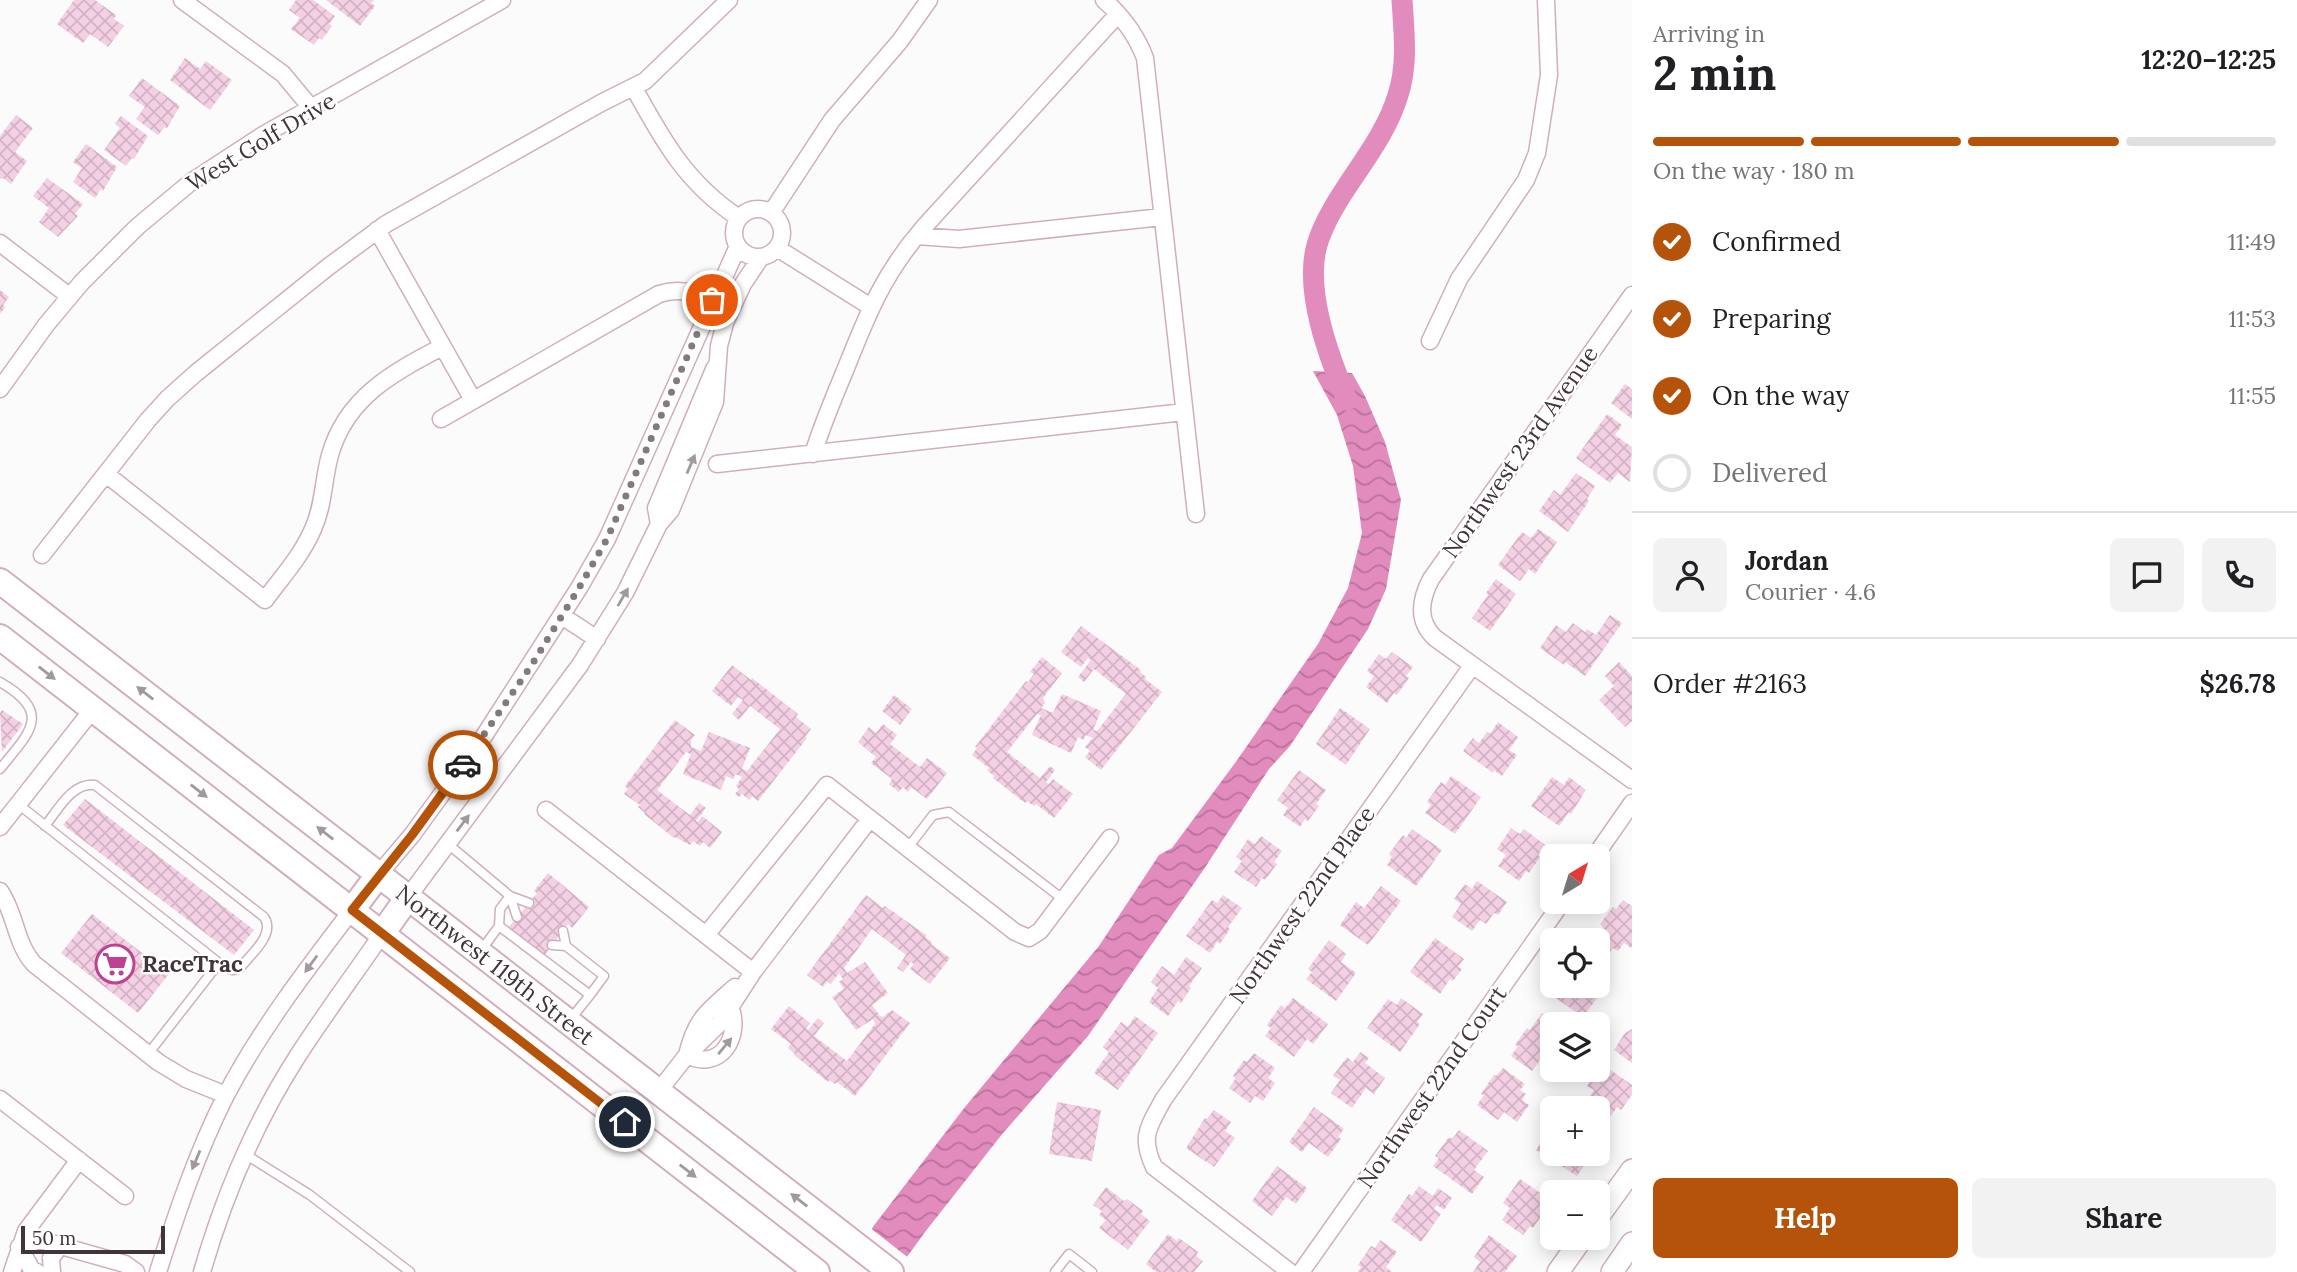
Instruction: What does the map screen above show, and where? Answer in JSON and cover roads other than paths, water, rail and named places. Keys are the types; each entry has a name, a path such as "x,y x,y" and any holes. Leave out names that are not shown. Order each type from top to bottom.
{"highway":[{"name":"Northwest 119th Street","path":"0,581 891,1272"},
{"name":"Northwest 119th Street","path":"0,637 817,1272"},
{"path":"352,910 379,874"},
{"path":"382,934 408,897"}],"main road":[{"path":"1610,1200 1632,1170"},
{"path":"1612,1272 1632,1243"},
{"path":"1558,1272 1574,1250"}],"street":[{"path":"183,0 284,74 312,109"},
{"name":"West Golf Drive","path":"0,389 69,296 128,235 191,182 239,150 502,0"},
{"path":"42,555 152,415 183,384 328,267 377,230 589,110 634,88 671,58 730,0"},
{"path":"771,213 821,135 900,41 929,0"},
{"path":"1104,0 1134,34 1145,58 1196,514"},
{"path":"1430,341 1459,279 1534,164 1549,75 1546,0"},
{"path":"813,454 871,307 890,270 917,236 1118,14"},
{"path":"634,88 668,146 693,181 717,204 739,218"},
{"path":"408,897 567,685 625,593 659,524 671,510 712,413 718,390 717,363 730,311 743,284 761,257 777,248 782,233 777,219 765,210 751,211 739,218 734,232 738,246 747,255 761,257"},
{"path":"917,236 959,239 1162,217"},
{"path":"377,230 473,400"},
{"path":"0,243 69,296"},
{"path":"379,874 457,774 514,691 607,539 738,246"},
{"path":"777,248 871,307"},
{"path":"441,419 659,294 683,290 712,300"},
{"name":"Northwest 23rd Avenue","path":"1472,666 1432,636 1422,615 1422,599 1431,579 1632,295"},
{"path":"106,474 265,600 301,552 313,528 334,443 353,408 363,396 390,375 442,347"},
{"path":"659,524 656,508 717,363"},
{"path":"671,392 698,405"},
{"path":"717,464 1184,412"},
{"path":"562,616 597,639"},
{"path":"1472,666 1632,780"},
{"name":"Northwest 22nd Place","path":"1290,1272 1154,1167 1146,1150 1149,1126 1163,1100 1472,666"},
{"path":"0,827 93,709"},
{"path":"706,935 827,785 1014,932 1029,939 1040,931 1110,838"},
{"path":"1603,844 1632,803"},
{"path":"546,810 753,972"},
{"path":"687,1055 699,1061 710,1059 727,1047 734,1027 730,1006 869,820"},
{"path":"0,891 13,914 20,944 28,957 71,995 148,1054 186,1079 226,1095"},
{"path":"158,1272 184,1189 226,1095 271,1019 352,910"},
{"name":"Northwest 22nd Court","path":"1301,1272 1554,914"},
{"path":"202,1272 222,1208 271,1102 296,1058 382,934"},
{"path":"658,1092 687,1055 692,1033 700,1021 753,972"},
{"path":"0,1099 125,1196"},
{"path":"12,1272 26,1231 79,1160"},
{"path":"19,1247 40,1240 125,1264 136,1272"},
{"path":"52,1272 51,1258 60,1246"},
{"path":"19,1247 32,1270 37,1272"}],"lane":[{"path":"0,682 27,703 31,709 32,721 29,731 0,769"},
{"path":"18,804 230,971 240,968 268,932 269,923 264,917 95,785 81,786 74,791 45,825"},
{"path":"906,849 933,815 949,812 1064,900"},
{"path":"448,844 510,896 529,903"},
{"path":"510,896 517,917"},
{"path":"479,953 499,926 500,909 510,896"},
{"path":"499,926 590,995"},
{"path":"564,931 566,946"},
{"path":"552,945 566,946 604,976 568,1022"},
{"path":"148,1054 219,963"},
{"path":"245,1154 310,1195 410,1272"},
{"path":"1055,1272 1069,1254 1092,1272"}],"water":[{"path":"1313,371 1352,373 1385,442 1401,500 1386,589 1368,629 1290,746 1269,769 1204,869 1088,1036 1003,1133 896,1272 842,1272 875,1224 965,1107 1099,946 1159,855 1172,848 1235,763 1318,644 1348,588 1362,533 1353,466 1337,415"}],"waterway":[{"path":"1347,400 1320,324 1314,263 1317,245 1326,222 1394,108 1404,60 1402,0"}],"place":[{"name":"RaceTrac","path":"115,964"}]}
